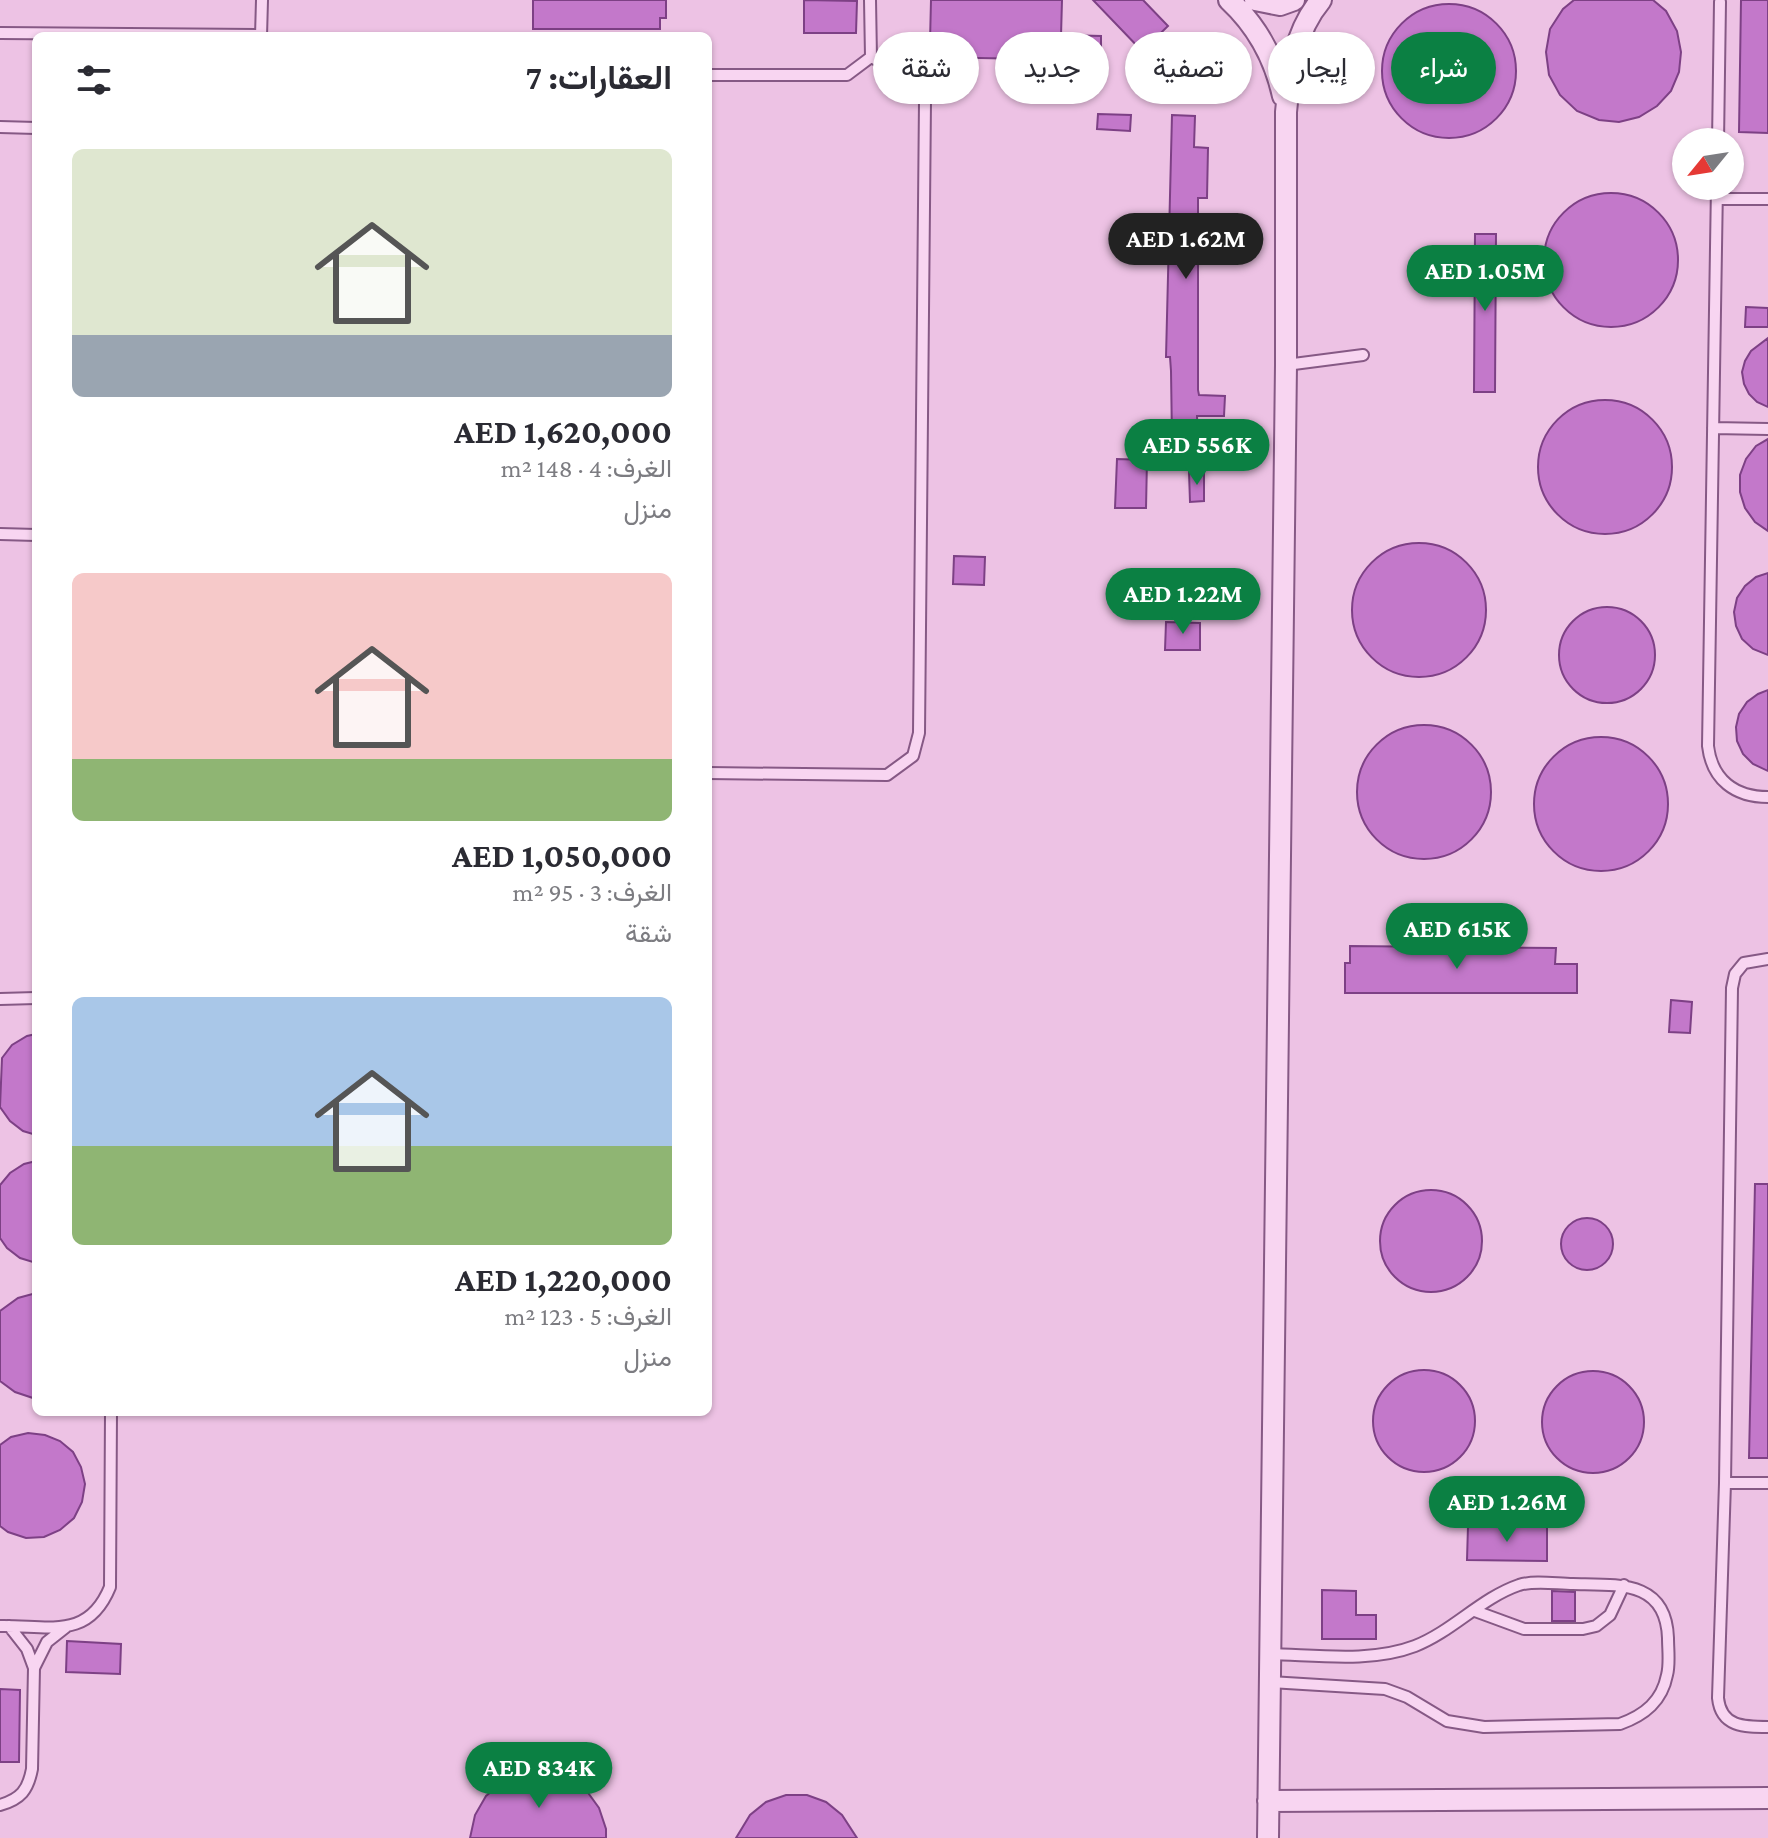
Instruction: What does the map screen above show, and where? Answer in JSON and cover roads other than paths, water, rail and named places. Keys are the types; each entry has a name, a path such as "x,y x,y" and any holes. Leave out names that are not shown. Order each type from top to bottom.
{"street":[{"path":"1229,0 1262,41 1278,72 1286,112"},
{"path":"1255,0 1280,5 1294,0"},
{"path":"1268,1838 1286,365 1286,112 1290,72 1298,38 1321,0"},
{"path":"1268,1801 1768,1798"}],"lane":[{"path":"261,32 262,0"},
{"path":"870,0 871,57"},
{"path":"1718,128 1720,2"},
{"path":"0,33 32,33"},
{"path":"712,75 847,75 871,57"},
{"path":"712,773 887,775 913,756 919,733 925,101 917,80 871,57"},
{"path":"0,127 32,128"},
{"path":"1744,199 1768,199"},
{"path":"1717,200 1709,755 1716,773 1730,788 1747,796 1768,797"},
{"path":"1286,365 1363,355"},
{"path":"1713,428 1768,429"},
{"path":"0,534 32,535"},
{"path":"1768,959 1744,963 1735,974 1732,988 1719,1706 1734,1725 1768,1727"},
{"path":"0,999 32,998"},
{"path":"5,1626 66,1627 81,1623 95,1614 110,1587 111,1416"},
{"path":"1725,1483 1768,1483"},
{"path":"1270,1654 1384,1654 1415,1646 1475,1611 1498,1593 1523,1583 1624,1585 1652,1597 1664,1610 1668,1634 1668,1672 1662,1694 1634,1719 1620,1724 1463,1725 1447,1721 1407,1697 1385,1689 1270,1682"},
{"path":"1475,1611 1524,1629 1583,1629 1596,1626 1610,1615 1624,1585"},
{"path":"0,1805 13,1801 25,1792 32,1769 34,1668 22,1641 5,1626"},
{"path":"34,1668 47,1642 66,1627"}]}
